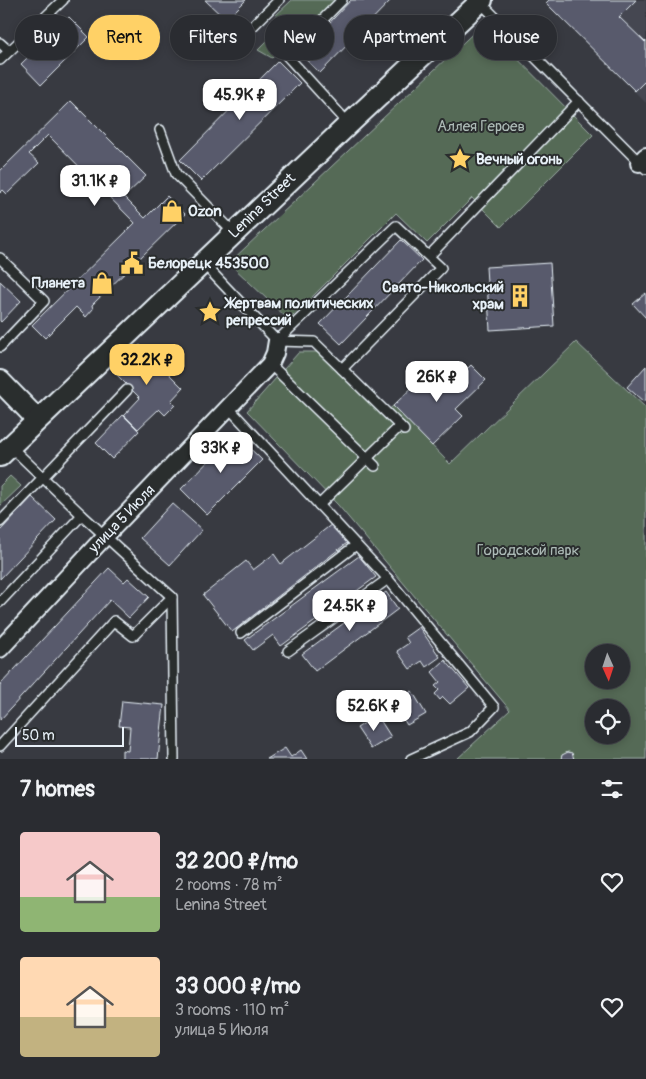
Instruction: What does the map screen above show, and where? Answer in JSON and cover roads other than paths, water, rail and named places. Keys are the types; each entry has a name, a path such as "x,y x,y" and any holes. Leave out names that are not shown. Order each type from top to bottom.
{"street":[{"name":"Lenina Street","path":"5,451 481,1"},
{"name":"улица 5 Июля","path":"0,649 270,364 275,353 277,341"},
{"path":"0,381 37,420"}],"lane":[{"path":"0,60 64,0"},
{"path":"255,24 279,0"},
{"path":"342,0 287,56 349,124"},
{"path":"481,1 579,101 644,163"},
{"path":"0,43 9,51"},
{"path":"429,256 579,101"},
{"path":"160,130 176,174 234,233"},
{"path":"277,341 396,226 441,268 342,369"},
{"path":"0,258 44,301 0,347"},
{"path":"203,263 277,341 314,342 402,428 367,458 319,505"},
{"path":"270,364 375,466"},
{"path":"0,522 127,390"},
{"path":"229,408 388,579 494,707 470,732 411,759"},
{"path":"5,451 44,478 172,596 174,759"},
{"path":"0,602 82,515"},
{"path":"241,633 356,545"},
{"path":"288,651 388,579"},
{"path":"0,746 114,621 133,636 172,596"}],"place":[{"name":"Вечный огонь","path":"460,159"},
{"name":"Ozon","path":"172,211"},
{"name":"Белорецк 453500","path":"132,263"},
{"name":"Планета","path":"102,283"},
{"name":"Свято-Никольский храм","path":"520,296"},
{"name":"Жертвам политических репрессий","path":"210,312"}],"park label":[{"name":"Аллея Героев","path":"481,126"},
{"name":"Городской парк","path":"528,550"}]}
